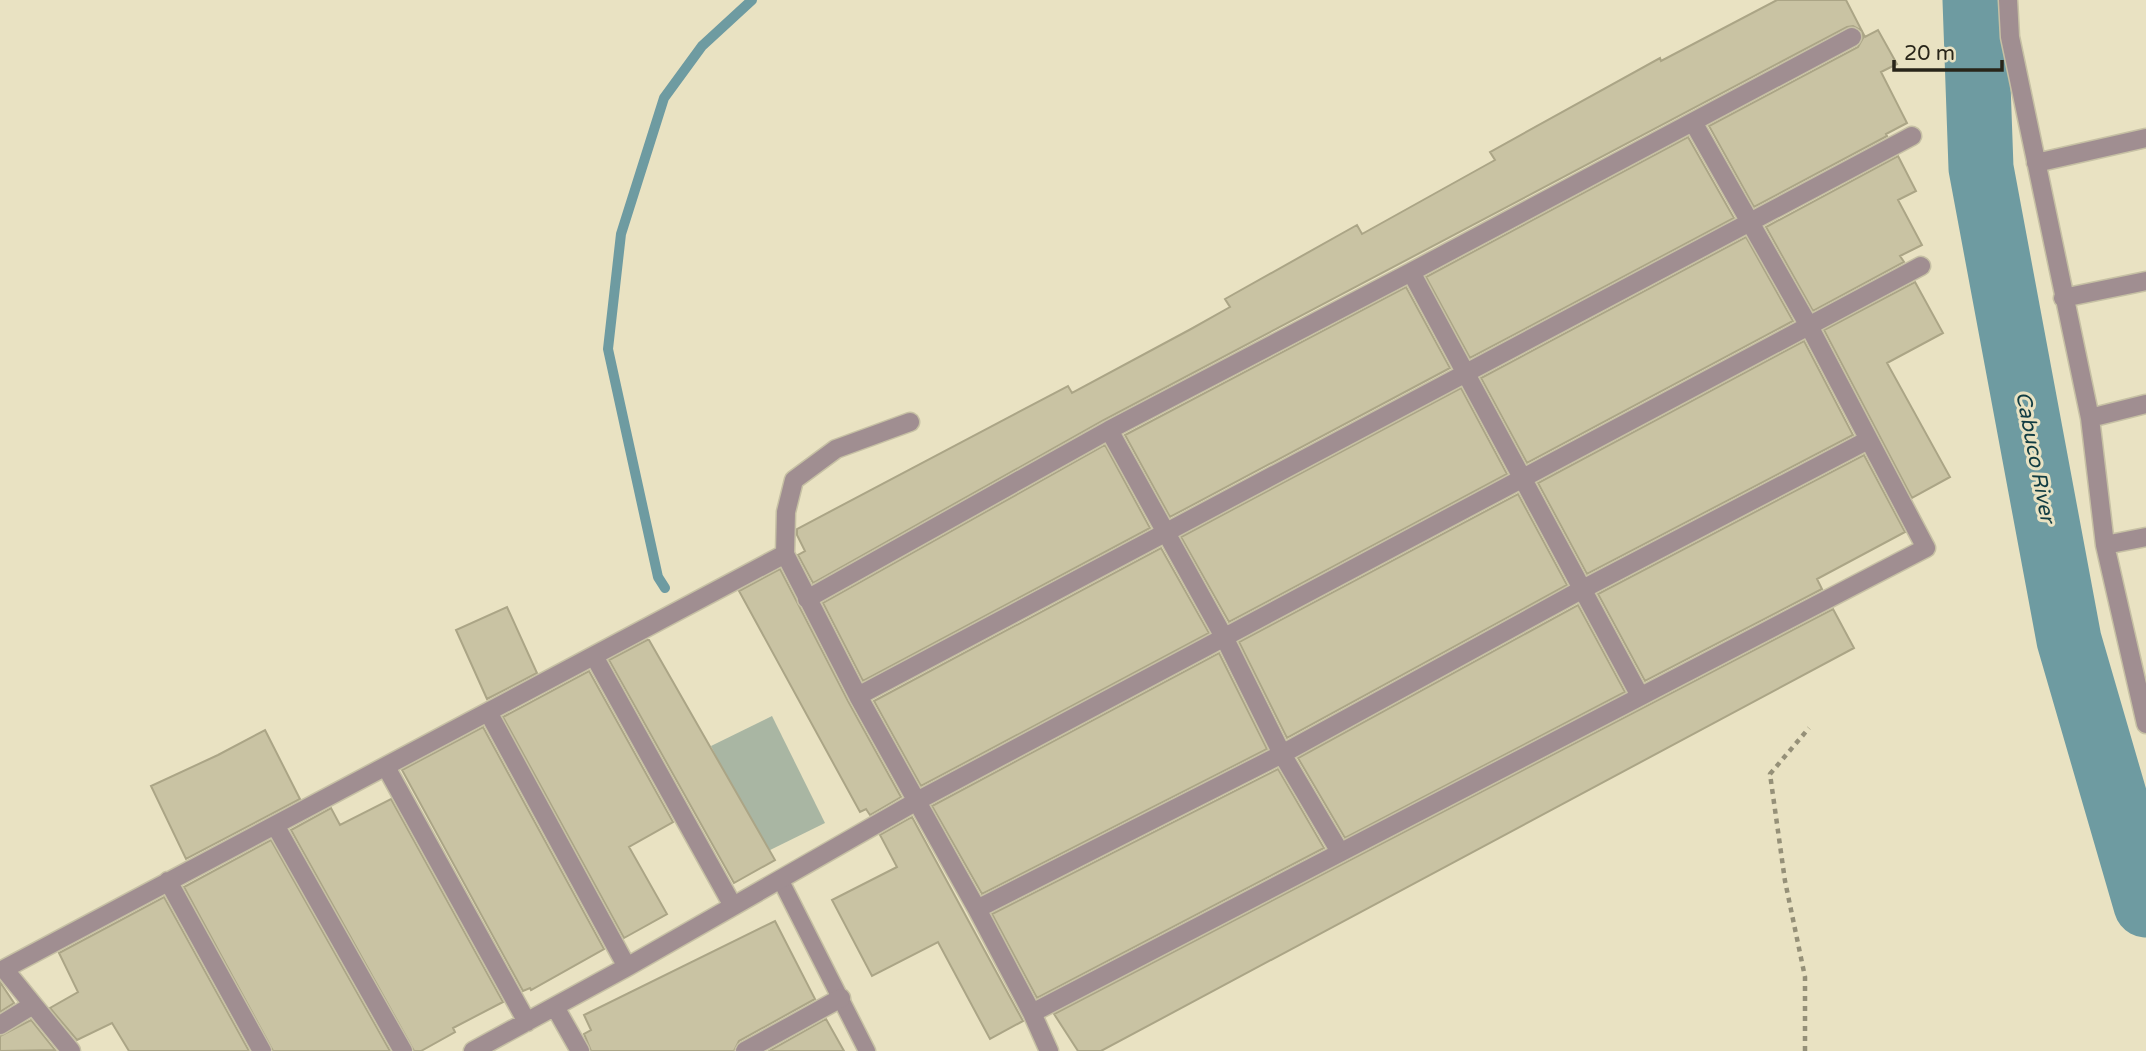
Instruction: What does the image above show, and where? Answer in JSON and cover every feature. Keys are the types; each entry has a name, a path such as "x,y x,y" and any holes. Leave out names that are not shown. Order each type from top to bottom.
{"street":[{"path":"2008,0 2010,37 2090,418 2105,545 2140,670 2146,724"},
{"path":"807,599 1109,430 1852,37"},
{"path":"1032,1013 1926,548 1810,326 1693,122"},
{"path":"858,696 1912,136"},
{"path":"2036,163 2146,138"},
{"path":"473,1051 627,967 917,801 1921,266"},
{"path":"1411,272 1640,696"},
{"path":"2063,298 2146,281"},
{"path":"2090,418 2146,404"},
{"path":"910,422 836,449 794,480 786,512 785,554 858,696 977,909 1049,1051"},
{"path":"1109,430 1224,637 1282,754 1340,852"},
{"path":"977,909 1282,754 1581,590 1868,440"},
{"path":"2105,545 2146,537"},
{"path":"71,1051 2,967 386,767 785,554"},
{"path":"594,656 733,906"},
{"path":"488,712 627,967"},
{"path":"386,767 527,1022"},
{"path":"275,825 403,1051"},
{"path":"168,881 262,1051"},
{"path":"745,1051 841,998"},
{"path":"0,1025 33,1005"},
{"path":"555,1007 580,1051"}],"lane":[{"path":"780,879 867,1051"}],"path":[{"path":"1805,1051 1805,977 1786,881 1770,774 1809,728"}],"green space":[{"path":"772,716 825,823 764,853 711,746"}],"building":[{"path":"1777,0 1846,0 1862,31 1853,26 1847,27 1104,420 813,583 798,555 805,551 797,529 1068,386 1072,393 1191,329 1230,307 1225,299 1357,225 1362,234 1495,160 1490,152 1660,58 1661,61"},
{"path":"1878,30 1897,64 1881,72 1907,123 1754,207 1709,126 1858,47 1863,38 1862,31 1865,37"},
{"path":"1688,137 1734,218 1470,358 1426,277"},
{"path":"1898,156 1916,191 1898,200 1922,245 1900,256 1904,262 1813,311 1766,227"},
{"path":"1746,237 1793,321 1527,463 1481,378"},
{"path":"1915,282 1943,333 1887,363 1950,477 1912,498 1824,330"},
{"path":"1406,287 1450,368 1170,517 1125,435"},
{"path":"1804,341 1853,435 1587,574 1538,483"},
{"path":"1461,388 1507,474 1229,622 1181,537"},
{"path":"1105,445 1150,528 863,681 823,603"},
{"path":"1864,455 1905,532 1817,579 1822,589 1645,681 1598,594"},
{"path":"1518,494 1567,585 1287,738 1239,642"},
{"path":"1161,548 1209,633 921,786 874,701"},
{"path":"780,569 901,797 870,815 866,809 860,812 739,591"},
{"path":"1578,605 1625,692 1345,838 1298,758"},
{"path":"507,607 537,673 487,699 456,630"},
{"path":"1833,609 1854,648 1101,1051 1078,1051 1054,1014"},
{"path":"647,640 775,860 734,883 609,660"},
{"path":"1219,653 1267,749 982,894 932,806"},
{"path":"589,671 673,822 629,847 667,914 624,938 503,717"},
{"path":"483,727 604,949 531,990 530,988 523,991 402,770"},
{"path":"265,730 300,799 186,859 151,786"},
{"path":"1278,769 1324,848 1037,998 992,914"},
{"path":"391,799 503,1002 453,1028 455,1032 421,1051 414,1051 291,830 331,808 340,825"},
{"path":"912,817 1023,1021 990,1039 938,942 872,976 832,900 897,867 880,835"},
{"path":"271,840 390,1051 273,1051 184,887"},
{"path":"164,897 249,1051 129,1051 112,1023 77,1040 50,1008 78,992 59,953"},
{"path":"775,921 815,999 739,1041 734,1051 591,1051 584,1034 591,1030 584,1015"},
{"path":"0,982 14,1003 0,1012"},
{"path":"826,1019 844,1051 769,1051"},
{"path":"31,1020 55,1050 0,1051 0,1036"}],"waterway":[{"path":"665,588 658,577 608,349 621,234 664,98 702,46 752,0"},
{"name":"Cabuco River","path":"1975,0 1981,168 2069,640 2146,905"}]}
